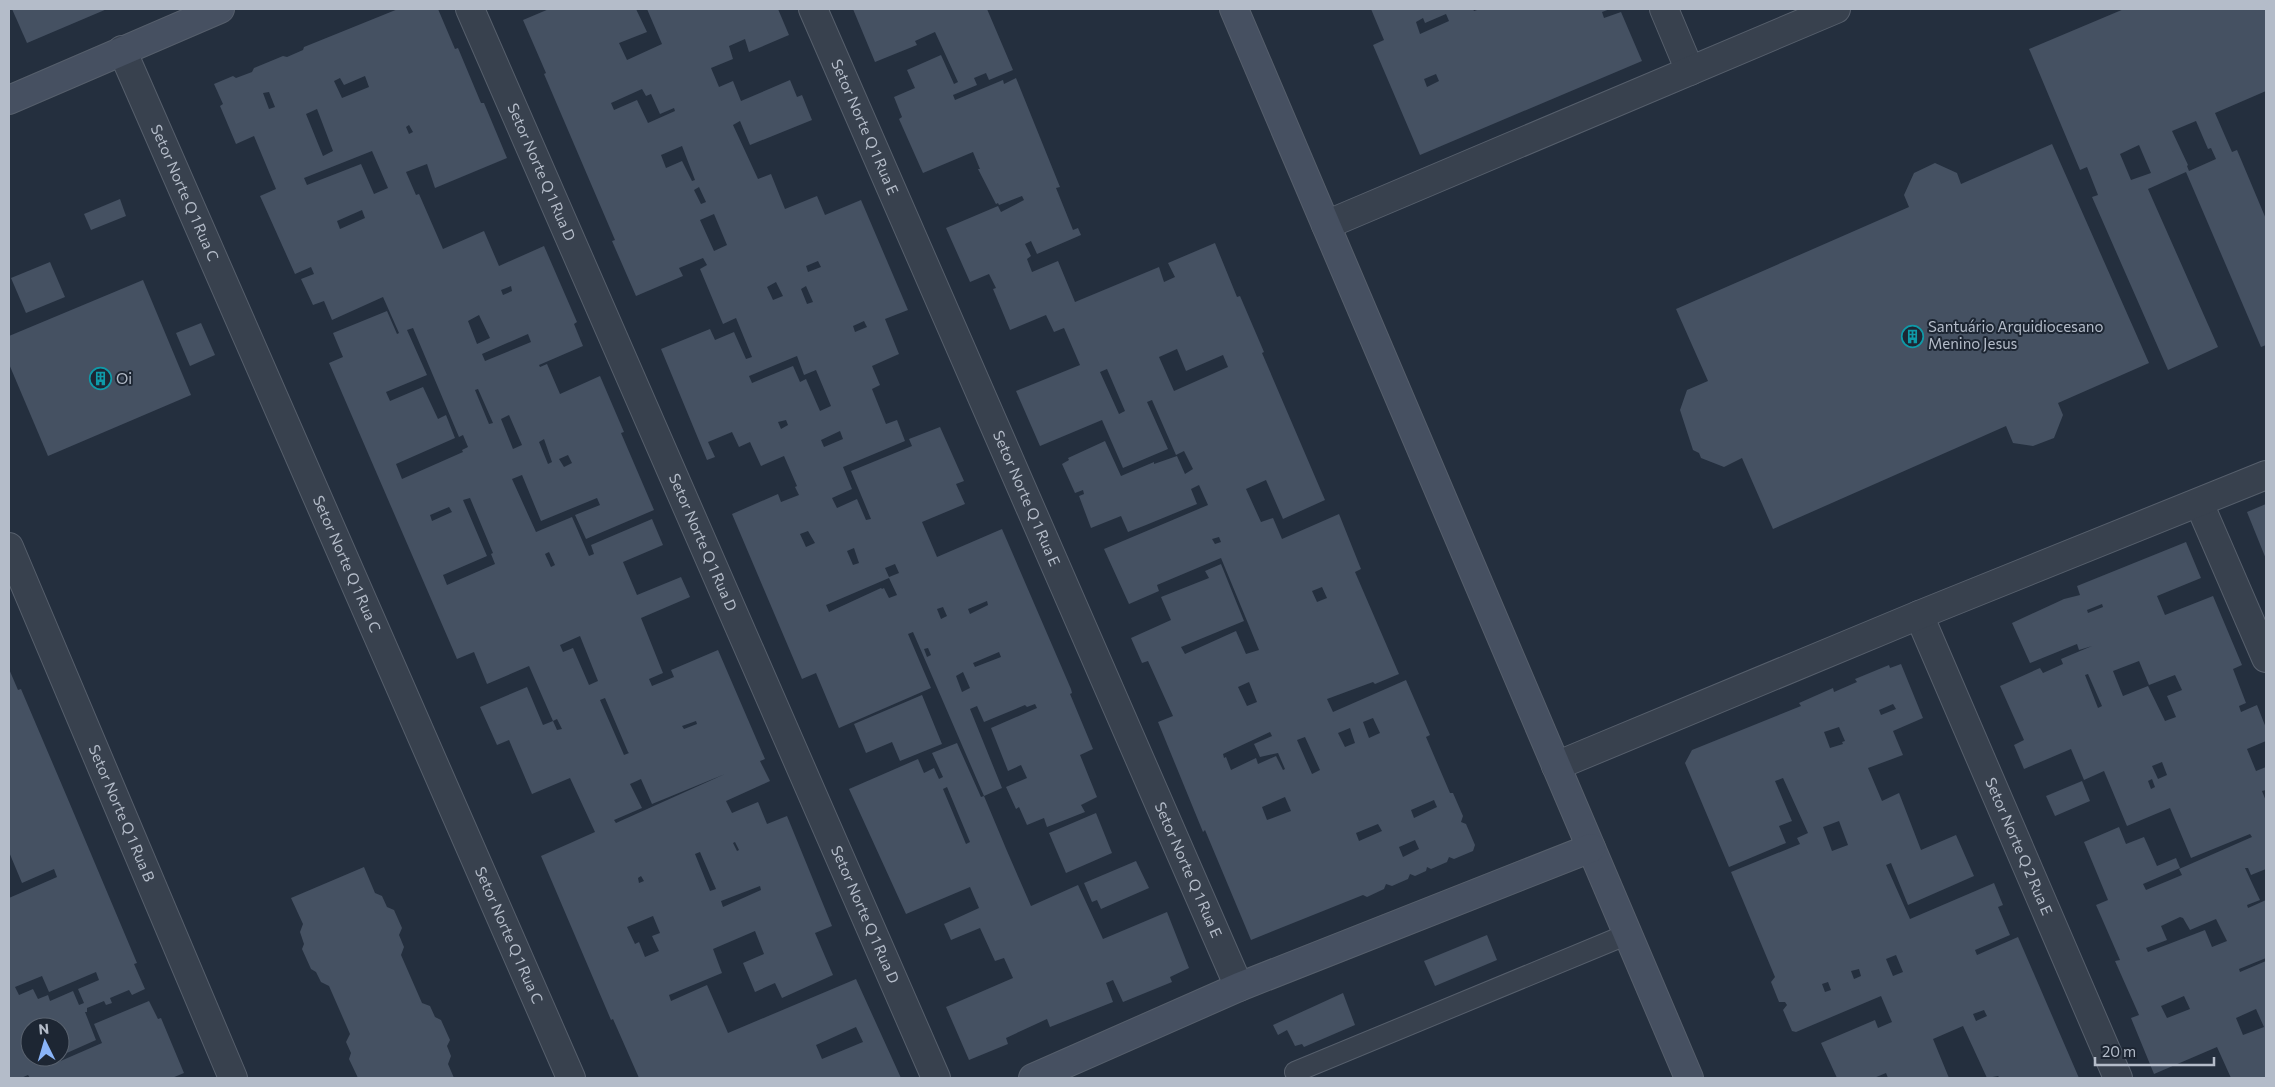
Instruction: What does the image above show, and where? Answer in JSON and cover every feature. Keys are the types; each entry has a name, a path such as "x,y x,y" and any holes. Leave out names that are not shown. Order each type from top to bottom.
{"street":[{"path":"9,100 220,9"},
{"name":"Setor Norte Q 1 Rua D","path":"470,9 936,1078"},
{"name":"Setor Norte Q 1 Rua E","path":"812,9 1239,987"},
{"path":"1234,9 1689,1078"},
{"path":"1664,9 1690,71"},
{"path":"1326,225 1836,9"},
{"name":"Setor Norte Q 1 Rua C","path":"122,50 571,1078"},
{"path":"1556,766 1919,615 2266,475"},
{"path":"2199,503 2266,658"},
{"name":"Setor Norte Q 1 Rua B","path":"9,548 233,1078"},
{"name":"Setor Norte Q 2 Rua E","path":"1919,615 2118,1078"},
{"path":"1033,1078 1239,987 1591,848"}],"lane":[{"path":"1295,1072 1628,934"}],"building":[{"path":"12,9 107,9 27,43"},
{"path":"398,9 438,9 455,49 458,48 481,103 484,103 507,158 435,188 427,164 406,172 416,195 419,194 443,249 484,231 499,266 544,246 577,322 574,324 583,346 539,365 540,367 547,364 560,394 600,376 624,432 621,433 654,510 586,539 575,515 600,505 597,498 541,521 522,475 512,479 536,532 572,517 589,556 594,554 591,545 652,519 663,545 623,562 637,595 681,577 690,597 641,618 663,673 649,679 652,686 674,677 671,670 718,650 765,759 760,761 770,781 726,801 732,813 758,802 767,824 787,816 832,926 815,933 833,975 782,998 775,983 755,992 743,963 764,954 755,931 713,949 722,973 669,995 671,1001 707,985 728,1033 856,979 901,1078 639,1078 613,1019 611,1020 541,856 595,832 570,778 532,794 509,740 497,745 480,707 527,687 543,725 553,721 529,666 487,684 474,652 457,659 329,363 343,357 333,333 387,311 397,334 399,333 383,297 332,320 324,301 313,305 301,279 314,274 311,267 295,274 260,196 276,189 254,136 236,144 220,106 223,104 214,84 233,76 236,78 252,72 254,68 283,56 287,57 303,50 304,47","holes":["365,76 369,87 342,98 334,81 340,78 344,85","269,92 275,107 269,109 263,93","317,109 333,151 323,156 306,114","409,125 413,132 409,134 406,127","372,151 388,188 374,194 361,164 307,185 304,178","362,210 365,218 340,229 337,221","511,286 512,291 503,295 501,290","479,315 490,338 477,344 468,321","413,328 459,437 463,435 468,447 462,450 463,452 402,479 396,464 455,438 446,415 438,419 423,387 390,401 386,392 427,375 407,330","528,334 531,342 485,361 482,354","478,389 493,423 489,424 475,390","509,415 522,445 513,449 501,419","544,439 552,462 548,464 539,442","568,455 572,463 564,467 559,459","470,498 493,553 491,554 495,564 447,585 443,575 487,556 463,500","449,507 452,512 432,521 430,515","549,552 555,565 551,567 545,554","580,636 598,681 589,685 573,648 563,652 560,645","605,698 628,752 624,755 600,700","557,719 562,729 557,730 553,721","696,721 697,724 684,729 682,726","725,774 616,823 614,820 642,808 630,784 641,779 652,804","735,842 739,850 737,851 733,843","700,852 716,889 710,891 695,854","641,876 644,881 639,883 638,878","760,886 761,890 723,907 721,901","653,916 660,933 652,936 659,951 645,957 639,942 635,944 627,927","856,1027 863,1042 822,1059 816,1045"]},
{"path":"549,9 636,9 647,32 619,43 627,60 662,44 647,9 778,9 789,35 749,52 745,39 729,46 733,59 711,68 719,87 733,81 741,101 790,80 797,97 802,95 812,120 750,145 740,121 733,125 758,179 771,174 785,209 817,196 825,215 861,200 908,310 885,319 899,354 872,366 880,385 872,389 886,424 897,420 905,441 843,467 852,489 832,498 837,508 857,499 866,520 871,519 851,471 912,446 909,439 940,427 964,481 956,484 965,504 922,522 937,557 1002,529 1071,689 1072,693 1070,694 1093,749 1080,755 1097,797 1081,805 1085,812 1047,827 1044,818 1027,825 1019,807 1016,809 1006,787 1027,778 1021,765 1008,771 991,728 1037,708 1035,704 1027,707 1025,705 984,722 977,706 970,709 1002,788 984,796 913,632 908,634 931,688 839,728 816,673 802,679 732,514 778,494 781,502 799,495 795,487 797,486 784,456 761,466 750,442 739,447 732,432 708,442 715,457 707,460 661,349 710,329 715,340 734,332 746,359 752,357 736,318 723,324 700,269 707,265 703,258 679,268 683,276 636,296 612,241 615,240 523,20","holes":["642,89 646,96 651,94 660,114 674,108 675,111 648,123 637,100 614,110 611,103","682,146 695,180 692,181 682,161 666,168 661,155","699,187 706,202 701,204 694,190","714,214 727,245 714,251 700,220","818,261 821,267 808,272 806,266","776,282 783,296 773,300 767,287","806,286 813,302 807,304 801,289","864,321 867,327 855,332 853,326","797,356 804,375 816,370 831,406 820,411 806,379 800,382 793,366 752,383 749,376","786,420 788,425 781,429 778,422","840,431 843,439 824,447 821,440","808,531 815,543 806,547 800,534","854,548 859,563 853,565 847,551","895,564 899,573 889,577 885,568","889,578 897,595 889,598 884,588 829,612 826,605","987,601 988,605 970,614 968,609","943,607 947,616 941,619 937,609","928,648 931,655 927,657 924,649","999,652 1001,657 975,667 973,663","963,672 970,688 962,692 956,676"]},
{"path":"853,9 987,9 1013,70 989,80 986,73 974,78 977,85 953,95 955,100 1003,80 1004,84 1016,78 1060,187 1056,188 1073,230 1078,228 1081,235 1037,254 1031,241 1025,244 1031,256 1027,259 1032,272 1058,261 1075,302 1159,267 1164,282 1175,277 1168,263 1215,243 1237,297 1240,296 1264,352 1262,353 1325,500 1283,519 1266,480 1246,489 1261,522 1273,518 1282,539 1339,514 1361,569 1355,572 1399,674 1375,684 1373,682 1327,699 1333,712 1406,680 1430,735 1426,737 1450,793 1453,793 1463,816 1461,822 1466,824 1475,845 1473,851 1454,859 1449,857 1447,862 1431,869 1427,867 1426,871 1415,876 1410,874 1408,879 1392,886 1386,884 1384,889 1367,897 1363,895 1251,940 1205,830 1203,832 1158,722 1173,716 1148,661 1142,663 1131,638 1171,620 1161,597 1209,578 1205,571 1221,564 1244,621 1181,647 1185,654 1236,631 1246,654 1259,650 1221,558 1157,585 1159,591 1129,604 1104,549 1208,505 1199,485 1191,489 1197,504 1146,525 1128,532 1121,516 1091,528 1079,496 1084,494 1083,490 1075,493 1062,464 1069,460 1068,458 1105,441 1121,476 1154,462 1154,464 1177,456 1185,474 1193,469 1184,451 1176,455 1152,400 1147,402 1168,449 1123,468 1102,420 1040,446 1016,391 1080,365 1064,328 1054,332 1046,315 1010,330 993,289 996,288 989,274 970,282 946,228 998,206 1001,212 1024,200 1022,196 999,205 998,203 996,204 978,169 980,169 973,152 923,173 899,119 902,117 894,97 915,88 907,70 941,55 954,84 958,82 935,32 915,41 917,45 875,62","holes":["1177,349 1186,371 1223,355 1228,367 1174,391 1159,357","1107,369 1125,411 1119,414 1100,372","1219,537 1221,542 1215,544 1212,539","1322,587 1327,598 1317,602 1312,591","1249,682 1257,702 1247,706 1238,687","1373,718 1380,733 1369,738 1363,722","1350,728 1355,743 1345,747 1338,733","1270,732 1272,736 1254,744 1260,757 1278,753 1285,769 1283,770 1276,756 1258,764 1256,758 1231,770 1226,757 1224,758 1223,754","1305,737 1320,770 1312,774 1297,740","1285,797 1291,811 1267,820 1262,807","1434,800 1437,807 1414,818 1411,810","1378,824 1382,831 1359,841 1356,833","1415,840 1419,849 1403,857 1399,847"]},
{"path":"1371,9 1473,9 1474,11 1480,9 1610,9 1602,12 1604,18 1621,12 1642,61 1420,155 1373,45 1384,40","holes":["1446,14 1449,21 1420,34 1416,22 1423,18 1425,23","1436,74 1439,81 1427,87 1424,79"]},
{"path":"2124,9 2266,9 2266,91 2215,113 2232,152 2237,150 2266,219 2266,345 2261,347 2186,172 2148,189 2218,347 2168,370 2092,197 2098,195 2087,167 2080,170 2029,49","holes":["2196,121 2208,149 2211,148 2216,159 2189,171 2172,131","2139,145 2151,173 2131,180 2120,154"]},
{"name":"Santuário Arquidiocesano Menino Jesus","path":"2052,144 2149,363 2058,403 2063,415 2054,438 2033,446 2013,443 2006,426 1773,529 1742,458 1724,467 1701,458 1699,453 1693,450 1680,410 1687,390 1708,381 1676,309 1909,207 1904,195 1914,173 1935,163 1957,173 1961,184"},
{"path":"120,199 126,216 91,230 84,214"},
{"path":"50,262 65,297 26,313 11,278"},
{"name":"Oi","path":"143,280 191,395 48,456 9,364 9,336"},
{"path":"201,323 215,355 190,366 176,333"},
{"path":"2266,504 2266,559 2247,512"},
{"path":"2186,542 2201,578 2157,596 2165,615 2213,596 2242,665 2233,669 2246,703 2239,706 2241,712 2257,705 2266,728 2266,741 2247,749 2256,771 2266,767 2266,790 2262,791 2266,801 2266,869 2251,875 2248,868 2245,868 2260,900 2247,905 2248,908 2266,900 2266,958 2239,969 2240,972 2266,961 2266,1078 2231,1078 2217,1047 2154,1074 2131,1018 2139,1015 2115,961 2120,960 2096,905 2108,900 2084,842 2119,827 2126,844 2144,837 2157,866 2176,858 2180,868 2143,884 2146,890 2182,875 2179,869 2252,837 2250,834 2191,858 2170,808 2127,826 2104,771 2084,780 2071,749 2024,769 2014,745 2024,740 2000,686 2040,668 2043,673 2063,664 2061,659 2092,646 2079,650 2077,644 2030,663 2012,623 2064,599 2080,595 2077,586","holes":["2102,604 2103,607 2088,613 2087,610","2139,661 2149,685 2175,675 2182,690 2167,696 2176,717 2165,721 2148,686 2123,696 2113,671","2088,674 2102,706 2098,708 2085,675","2162,762 2167,775 2158,779 2152,766","2152,779 2155,787 2151,789 2148,781","2180,917 2183,918 2190,930 2216,919 2227,941 2212,947 2205,930 2148,952 2146,948 2167,940 2161,926","2184,996 2190,1009 2167,1018 2161,1006","2256,1009 2264,1027 2243,1035 2236,1018"]},
{"path":"1901,664 1923,718 1893,731 1903,755 1868,768 1882,801 1899,793 1921,850 1956,835 1974,876 1908,905 1891,863 1886,865 1910,919 1994,883 2003,905 1998,907 2010,935 1975,950 1977,955 2018,937 2079,1078 2000,1078 1998,1076 1987,1078 1963,1026 1933,1039 1949,1078 1888,1078 1886,1073 1874,1078 1837,1078 1821,1043 1875,1020 1878,1028 1892,1022 1881,996 1796,1032 1792,1031 1783,1010 1787,1005 1785,1002 1779,1002 1771,982 1775,977 1731,872 1800,844 1797,838 1808,833 1783,778 1775,781 1792,821 1779,826 1786,843 1729,867 1685,763 1692,750 1801,706 1799,703 1833,688 1834,692 1857,682 1855,679 1889,665 1890,668","holes":["1893,704 1896,709 1881,715 1879,710","1839,727 1845,741 1842,742 1843,744 1830,748 1824,732","1839,821 1848,845 1832,851 1823,827","1896,955 1903,972 1893,976 1886,959","1859,969 1861,976 1854,979 1851,971","1828,982 1831,990 1825,992 1822,984","1984,1010 1987,1016 1976,1021 1973,1014"]},
{"path":"9,669 18,690 21,689 67,797 137,963 134,964 145,989 132,995 129,990 110,998 112,1003 106,1005 104,1001 87,1008 87,1012 85,1012 96,1040 70,1052 70,1017 20,1017 20,1067 70,1067 70,1057 102,1043 94,1024 149,1001 158,1019 161,1018 184,1073 172,1078 30,1078 28,1075 21,1078 9,1078 9,898 57,877 54,869 22,883 9,852","holes":["96,972 99,980 78,989 84,1003 79,1005 73,991 50,1001 48,995 38,999 33,989 19,995 15,987 42,976 49,992"]},
{"path":"922,695 942,744 900,761 892,742 866,753 854,724"},
{"path":"957,743 981,797 984,796 1031,906 1078,885 1103,939 1167,912 1189,968 1170,977 1172,982 1123,1002 1113,980 1106,983 1113,1002 1050,1027 1047,1019 1006,1038 1008,1044 969,1060 946,1007 1013,978 1004,958 995,961 980,928 951,940 944,924 979,908 970,887 906,914 849,789 918,759 924,773 934,768 939,779 943,777 932,753","holes":["947,787 970,842 966,844 943,789"]},
{"path":"2082,781 2090,801 2055,816 2046,796"},
{"path":"1096,813 1112,853 1066,873 1049,833"},
{"path":"1136,861 1149,888 1101,909 1097,900 1092,902 1084,883"},
{"path":"364,867 375,893 382,896 387,907 394,910 402,928 399,935 404,947 401,955 422,1003 430,1006 435,1017 441,1020 450,1040 447,1046 451,1056 448,1064 454,1078 358,1078 349,1059 351,1053 346,1042 350,1034 329,986 321,982 316,972 311,969 302,949 304,944 300,932 303,924 291,898"},
{"path":"1487,935 1497,960 1435,986 1424,961"},
{"path":"1343,993 1355,1025 1304,1047 1302,1044 1295,1046 1287,1030 1278,1035 1273,1025"}],"place":[{"name":"Santuário Arquidiocesano Menino Jesus","path":"1912,336"},
{"name":"Oi","path":"100,379"}]}
